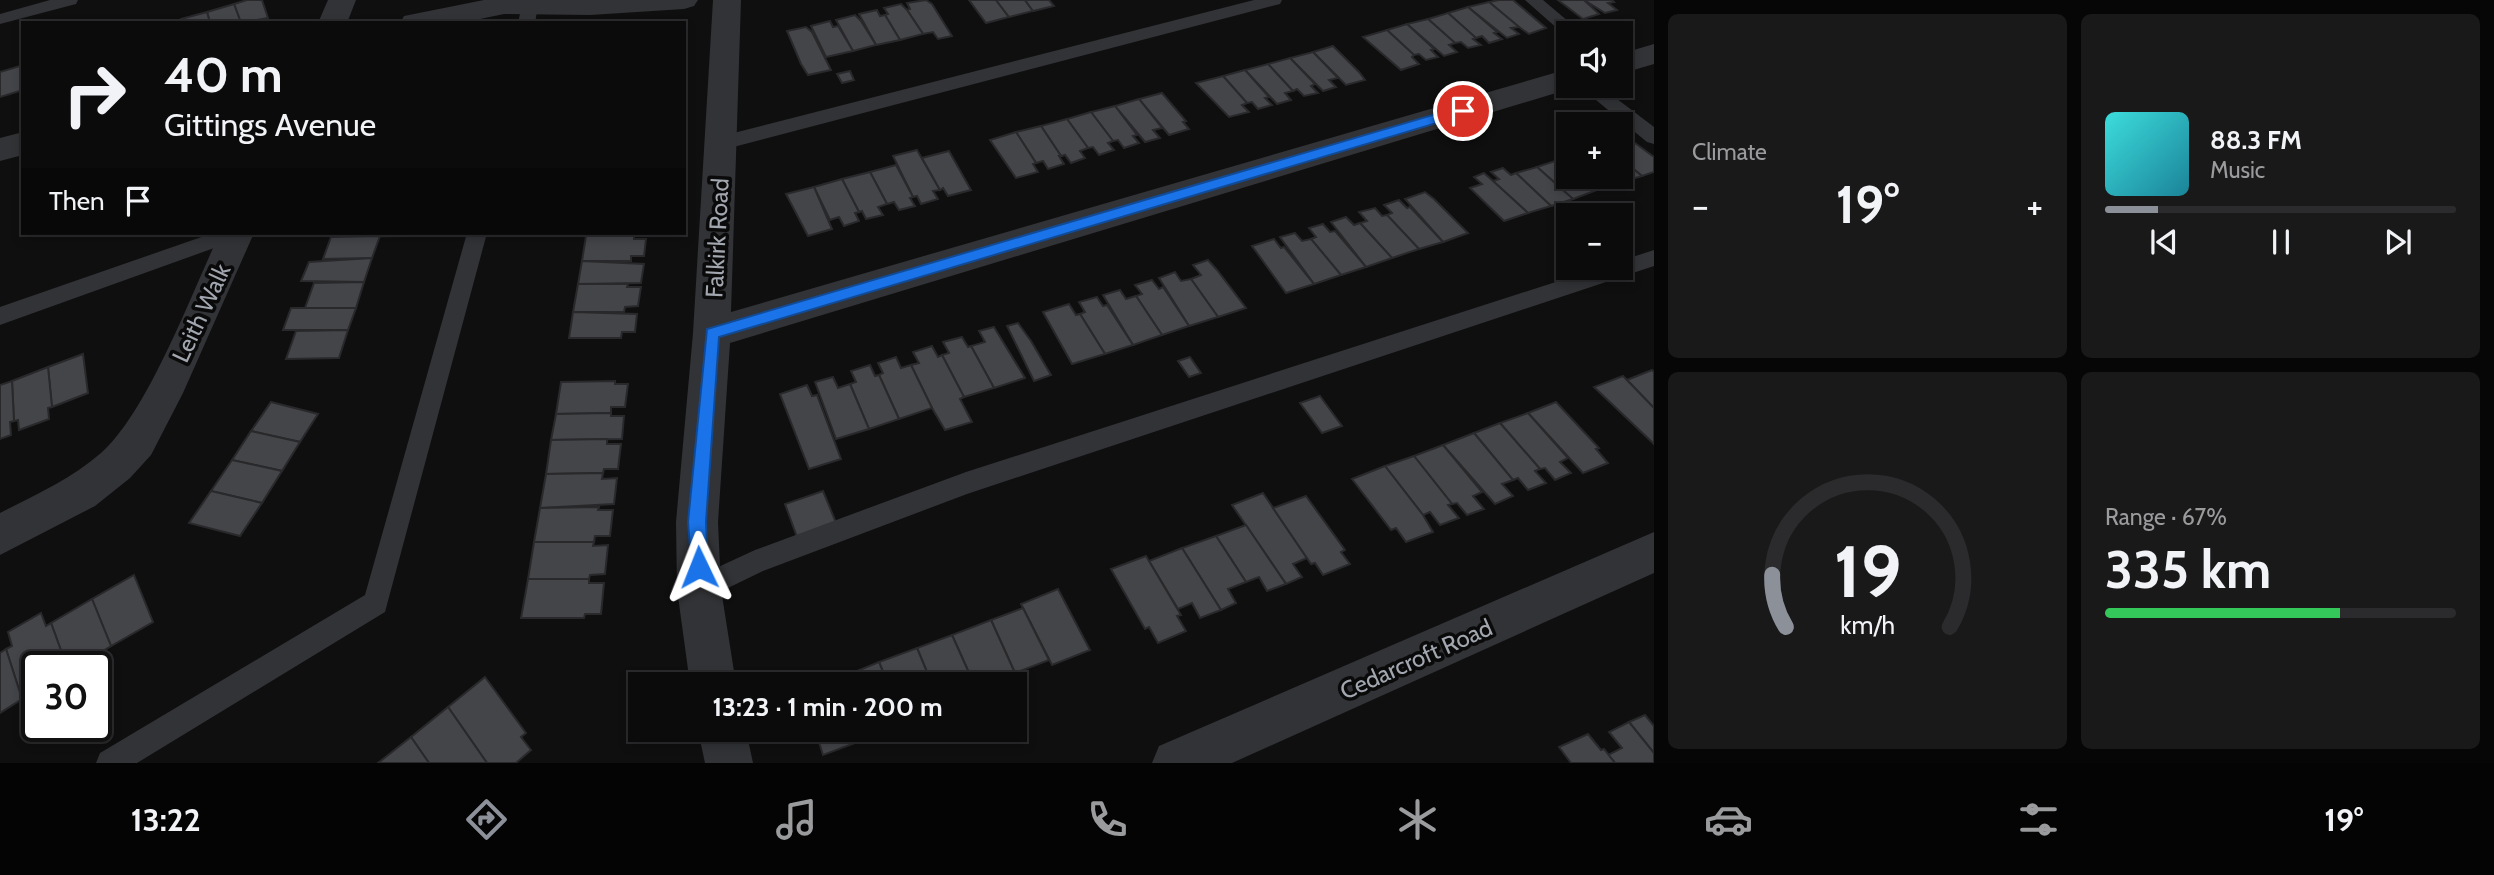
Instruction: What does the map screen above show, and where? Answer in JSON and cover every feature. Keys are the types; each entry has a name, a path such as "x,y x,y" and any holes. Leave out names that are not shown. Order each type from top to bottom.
{"street":[{"path":"333,21 342,0"},
{"path":"423,21 473,10 684,0"},
{"name":"Falkirk Road","path":"711,672 699,589 697,522 712,333 727,0"},
{"path":"1633,60 1654,54"},
{"path":"712,333 1556,83"},
{"path":"0,150 21,145"},
{"name":"Leith Walk","path":"0,535 80,493 116,465 137,442 164,393 235,235"},
{"name":"Cedarcroft Road","path":"1176,763 1654,552"},
{"path":"725,742 729,763"}],"lane":[{"path":"0,19 71,0"},
{"path":"722,143 1273,0"},
{"path":"1533,0 1558,21"},
{"path":"1604,98 1654,137"},
{"path":"0,316 230,235"},
{"path":"110,763 376,603 476,235"},
{"path":"699,589 755,562 966,483 1654,258"}],"building":[{"path":"247,0 262,0 268,18 240,21 234,4"},
{"path":"926,0 932,4 952,36 938,39 933,32 923,34 907,10 910,9 907,3"},
{"path":"969,0 996,0 1009,17 986,23"},
{"path":"996,0 1025,0 1033,11 1009,17"},
{"path":"1025,0 1049,0 1054,6 1033,11"},
{"path":"1513,0 1546,28 1529,34 1489,2"},
{"path":"1558,0 1584,0 1599,14 1583,19"},
{"path":"1584,0 1612,0 1614,2 1608,3 1617,10 1605,13"},
{"path":"1489,2 1519,27 1511,28 1519,34 1507,38 1468,7"},
{"path":"234,4 240,21 209,21 207,12"},
{"path":"901,4 923,34 900,40 885,15 888,14 884,8"},
{"path":"1468,7 1502,39 1489,43 1482,36 1476,38 1448,13"},
{"path":"877,10 880,16 885,15 900,40 876,45 859,14"},
{"path":"207,12 209,21 182,21"},
{"path":"1448,13 1481,45 1468,48 1461,42 1455,43 1428,19"},
{"path":"855,15 876,45 853,51 836,20"},
{"path":"1428,19 1455,43 1449,45 1457,52 1444,56 1407,24"},
{"path":"830,21 833,27 838,26 853,51 826,57 811,26"},
{"path":"1407,24 1434,49 1431,50 1438,57 1426,60 1419,54 1414,55 1387,30"},
{"path":"806,27 812,32 831,70 808,75 801,64 787,31"},
{"path":"1387,30 1414,55 1412,57 1419,64 1401,70 1363,37"},
{"path":"1333,46 1365,80 1346,85 1313,52"},
{"path":"1313,52 1338,78 1329,80 1336,87 1323,91 1290,58"},
{"path":"1290,58 1315,84 1311,86 1318,93 1304,96 1297,89 1293,91 1268,64"},
{"path":"1268,64 1293,91 1285,93 1291,100 1277,104 1245,70"},
{"path":"21,66 21,91 0,97 0,72"},
{"path":"1245,70 1269,97 1265,98 1272,105 1258,109 1252,102 1247,103 1223,76"},
{"path":"850,71 854,80 842,83 837,74"},
{"path":"1223,76 1247,103 1242,105 1249,112 1229,117 1196,83"},
{"path":"1162,93 1186,121 1183,122 1189,129 1169,135 1139,99"},
{"path":"1139,99 1162,128 1153,130 1160,138 1145,142 1115,106"},
{"path":"1115,106 1137,135 1133,136 1139,143 1124,148 1118,140 1113,141 1091,112"},
{"path":"1091,112 1113,141 1108,143 1114,150 1099,155 1093,147 1088,148 1067,119"},
{"path":"1067,119 1088,148 1080,151 1085,158 1071,163 1065,155 1061,156 1041,126"},
{"path":"1041,126 1064,164 1048,169 1043,161 1036,163 1016,132"},
{"path":"1016,132 1036,163 1033,164 1038,172 1016,178 990,140"},
{"path":"1633,142 1654,157 1654,172 1642,176 1633,169"},
{"path":"917,150 940,190 933,191 938,199 921,204 917,196 913,197 893,156"},
{"path":"949,151 971,190 948,196 943,188 940,190 922,158"},
{"path":"1556,161 1556,184 1537,167"},
{"path":"896,165 915,206 899,210 894,202 887,204 870,172"},
{"path":"1537,167 1556,184 1556,189 1562,189 1573,199 1551,206 1516,173"},
{"path":"1503,168 1511,175 1516,173 1551,206 1528,213 1493,181 1499,179 1491,172"},
{"path":"1633,169 1642,176 1633,179"},
{"path":"870,172 887,204 878,207 883,215 866,219 862,211 859,212 842,179"},
{"path":"1484,173 1528,213 1504,221 1470,188 1482,184 1474,177"},
{"path":"842,179 859,212 855,213 859,221 844,226 839,217 830,220 814,187"},
{"path":"814,187 832,229 808,236 786,194"},
{"path":"1562,189 1597,190 1573,199"},
{"path":"1425,192 1468,233 1443,242 1405,199"},
{"path":"1399,200 1407,208 1410,207 1443,242 1419,249 1387,215 1392,213 1384,205"},
{"path":"1375,208 1382,216 1387,215 1419,249 1392,258 1360,223 1367,221 1359,212"},
{"path":"1346,217 1354,225 1360,223 1392,258 1366,267 1331,222"},
{"path":"1323,224 1330,232 1335,231 1366,267 1341,275 1311,239 1316,237 1309,228"},
{"path":"1295,233 1302,241 1311,239 1341,275 1314,284 1280,237"},
{"path":"332,235 405,235 405,236"},
{"path":"380,236 372,258 323,259 331,237"},
{"path":"586,236 634,236 634,239 646,239 644,256 631,256 631,261 582,261"},
{"path":"1274,239 1281,248 1284,247 1314,284 1286,293 1252,246"},
{"path":"372,258 364,282 301,281 309,262"},
{"path":"1208,260 1246,308 1218,317 1191,279 1201,275 1193,265"},
{"path":"582,261 644,264 641,283 578,284"},
{"path":"1175,272 1181,281 1191,279 1218,317 1189,326 1159,278"},
{"path":"1152,280 1159,289 1163,287 1189,326 1162,335 1136,296 1142,294 1135,285"},
{"path":"364,282 356,308 305,308 314,283"},
{"path":"578,284 628,284 627,287 641,287 638,306 625,307 624,312 573,312"},
{"path":"1120,290 1126,299 1136,296 1162,335 1133,345 1103,295"},
{"path":"1097,297 1103,306 1107,305 1133,345 1105,354 1080,314 1085,312 1079,302"},
{"path":"1069,304 1076,315 1080,314 1105,354 1072,364 1043,312"},
{"path":"291,308 356,308 348,330 283,330"},
{"path":"573,312 637,314 635,332 622,332 621,338 569,338"},
{"path":"1018,323 1051,375 1034,381 1007,326"},
{"path":"994,327 1025,378 994,388 971,346 985,342 979,331"},
{"path":"348,330 339,358 286,359 296,331"},
{"path":"962,337 968,347 971,346 994,388 964,397 942,355 949,353 943,342"},
{"path":"932,346 938,357 942,355 964,397 960,399 972,422 945,430 932,408 911,365 919,363 913,352"},
{"path":"83,354 88,393 52,407 48,367"},
{"path":"896,357 901,368 911,365 932,408 899,419 879,375 883,373 878,363"},
{"path":"1190,357 1201,373 1189,377 1178,361"},
{"path":"870,365 875,376 879,375 899,419 869,429 850,384 856,382 851,371"},
{"path":"48,367 52,407 48,408 49,419 19,430 18,420 14,421 12,381"},
{"path":"1652,370 1654,372 1654,408 1627,380"},
{"path":"1623,376 1654,408 1654,444 1594,387"},
{"path":"833,377 838,388 850,384 869,429 836,439 815,382"},
{"path":"12,381 14,421 10,422 11,435 0,439 0,385"},
{"path":"615,381 615,384 628,384 625,407 611,407 611,413 556,414 561,382"},
{"path":"807,385 812,396 817,395 841,459 809,469 780,394"},
{"path":"1320,396 1342,426 1322,433 1300,403"},
{"path":"271,402 318,414 300,442 251,431"},
{"path":"1556,402 1599,448 1596,449 1608,463 1583,473 1528,413"},
{"path":"611,413 611,416 624,416 622,439 551,440 556,414"},
{"path":"1528,413 1568,458 1560,462 1571,473 1555,480 1545,468 1540,469 1500,423"},
{"path":"1500,423 1540,469 1535,471 1546,483 1528,490 1518,478 1513,480 1474,433"},
{"path":"251,431 300,442 282,471 232,460"},
{"path":"1474,433 1513,480 1502,484 1513,496 1495,504 1443,445"},
{"path":"607,439 607,444 621,444 618,469 604,469 603,473 546,474 551,440"},
{"path":"1443,445 1482,492 1473,496 1484,509 1467,515 1457,503 1452,504 1414,456"},
{"path":"1414,456 1452,504 1448,505 1459,518 1440,525 1430,512 1423,515 1385,466"},
{"path":"232,460 282,471 262,503 211,491"},
{"path":"1385,466 1433,532 1406,542 1396,528 1391,530 1352,479"},
{"path":"603,473 602,479 617,478 614,504 540,508 546,474"},
{"path":"211,491 262,503 240,536 189,523"},
{"path":"823,491 837,525 797,537 785,504"},
{"path":"1263,493 1307,558 1293,564 1302,577 1286,584 1232,505"},
{"path":"1306,496 1345,550 1341,552 1350,564 1323,575 1315,563 1311,564 1273,508"},
{"path":"599,507 598,510 613,510 610,536 595,536 594,542 534,542 540,508"},
{"path":"1246,525 1286,584 1267,591 1259,577 1246,582 1216,536"},
{"path":"1216,536 1246,582 1228,589 1236,603 1221,610 1182,548"},
{"path":"534,542 594,542 593,546 608,545 605,574 590,575 589,579 528,579"},
{"path":"1182,548 1221,610 1200,618 1192,603 1178,609 1149,561"},
{"path":"1146,556 1181,615 1177,616 1186,631 1158,643 1149,627 1145,629 1111,569"},
{"path":"134,575 153,622 111,646 92,599"},
{"path":"528,579 589,579 589,583 604,583 601,614 585,614 584,618 521,618"},
{"path":"1058,589 1090,650 1052,665 1021,604"},
{"path":"92,599 111,646 103,651 61,651 51,623"},
{"path":"1023,608 1049,660 1015,672 991,620"},
{"path":"41,613 46,626 51,623 61,651 21,651 21,696 6,649 12,646 8,632"},
{"path":"991,620 1015,672 969,672 952,635"},
{"path":"952,635 969,672 927,672 917,648"},
{"path":"917,648 927,672 883,672 879,662"},
{"path":"6,649 21,700 0,713 0,653"},
{"path":"879,662 883,672 854,672"},
{"path":"485,677 526,733 521,737 531,750 516,763 487,763 448,707"},
{"path":"448,707 487,763 429,763 411,737"},
{"path":"1645,715 1654,726 1654,753 1629,722"},
{"path":"1629,722 1654,753 1654,763 1615,763 1608,755 1622,748 1609,732"},
{"path":"1588,734 1615,763 1571,763 1559,747"},
{"path":"411,737 429,763 378,763"},
{"path":"819,742 858,742 823,755"}],"route":[{"path":"699,567 697,522 712,333 1463,111"}]}
